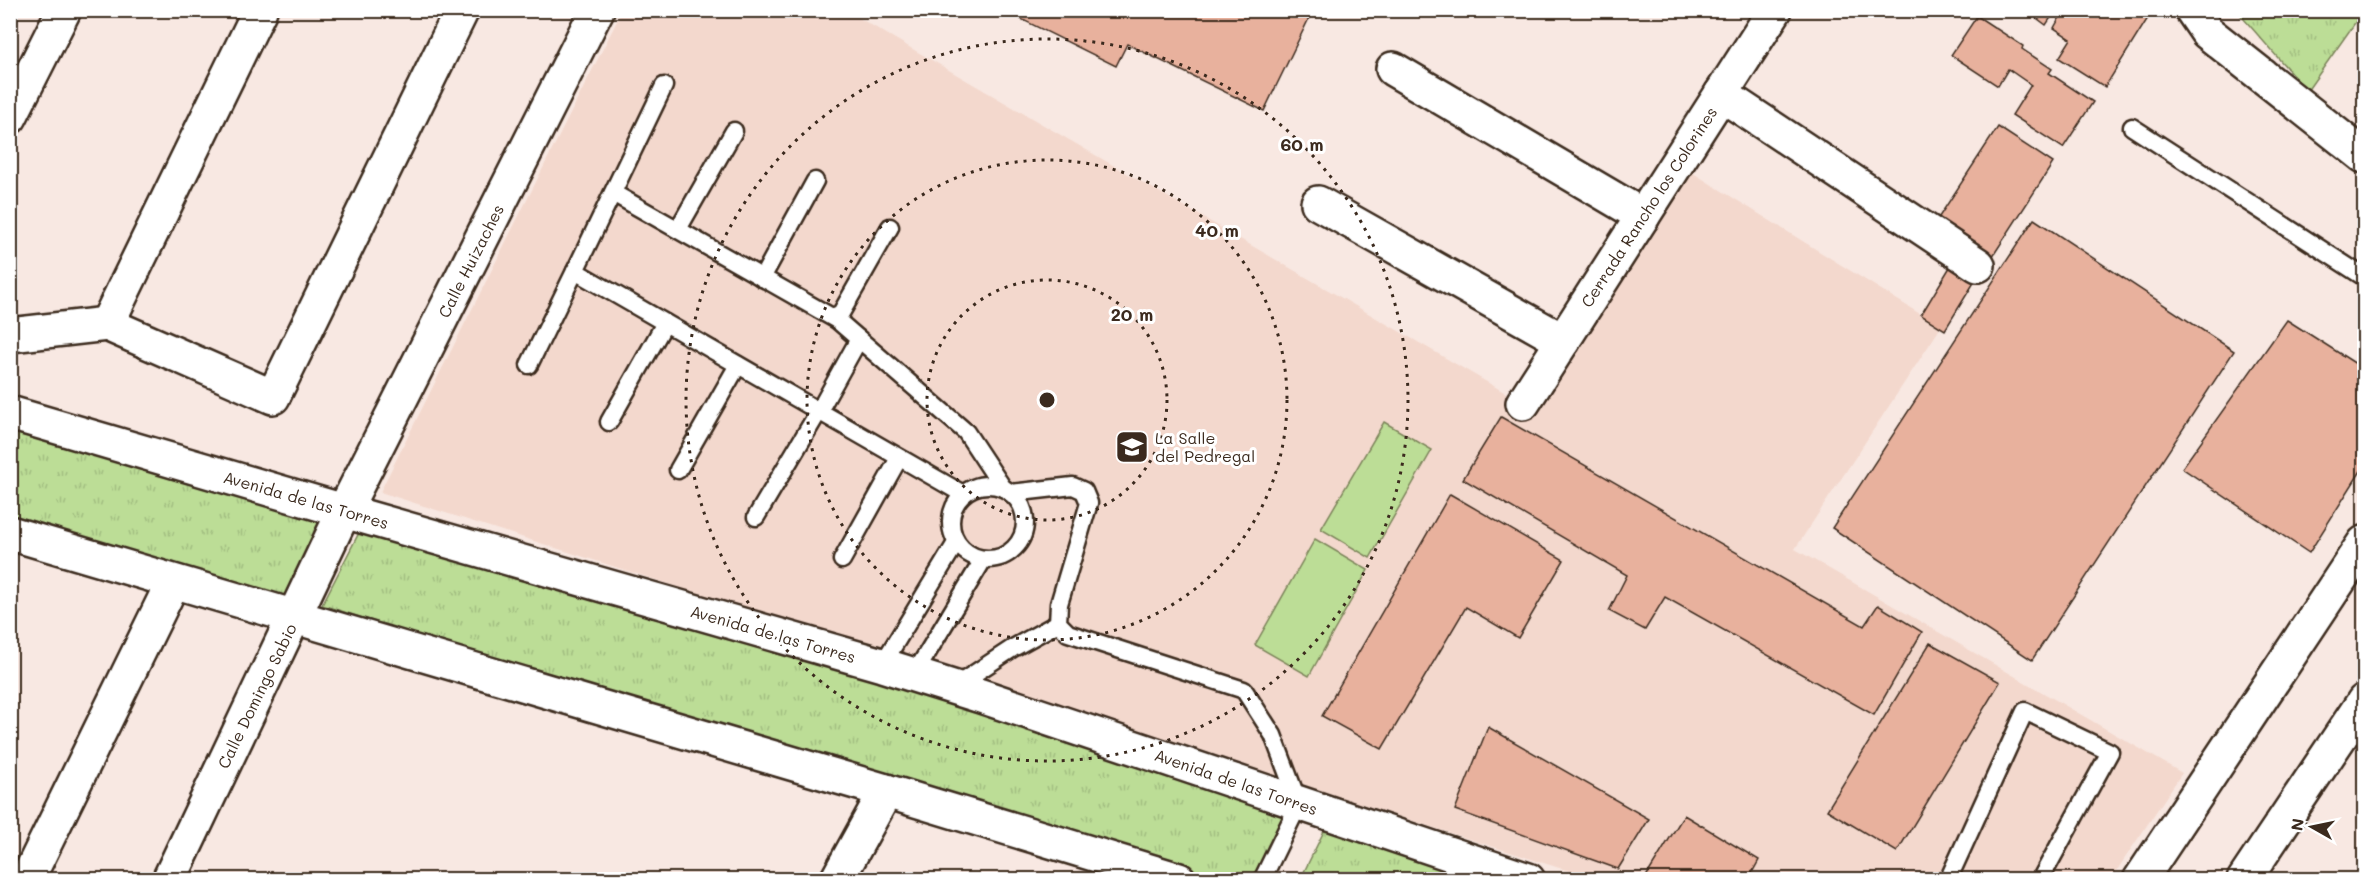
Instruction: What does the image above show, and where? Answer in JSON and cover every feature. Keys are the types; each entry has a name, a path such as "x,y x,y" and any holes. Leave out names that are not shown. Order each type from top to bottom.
{"street":[{"path":"10,117 64,10"},
{"path":"107,324 260,10"},
{"path":"10,335 107,324 273,397 462,10"},
{"name":"Calle Huizaches","path":"344,512 597,10"},
{"name":"Cerrada Rancho los Colorines","path":"1523,403 1775,10"},
{"path":"2192,10 2207,32 2362,148"},
{"path":"1393,69 1643,216"},
{"path":"1721,94 1978,266"},
{"path":"1318,202 1563,341"},
{"name":"Avenida de las Torres","path":"10,413 344,512 954,687 1528,879"},
{"name":"Calle Domingo Sabio","path":"169,879 344,512"},
{"path":"10,533 886,790 1179,879"},
{"path":"2140,879 2364,543"},
{"path":"27,879 173,582"},
{"path":"2244,879 2364,701"},
{"path":"837,879 886,790"}],"lane":[{"path":"529,365 664,86"},
{"path":"2133,128 2364,277"},
{"path":"678,229 734,131"},
{"path":"762,278 816,181"},
{"path":"613,193 837,320 966,432 1007,490 1019,501 1025,521 1020,542 1004,556 993,560 972,557 956,543 950,523 951,512 963,494 982,485 1007,490 1073,486 1084,491 1089,503 1059,604 1058,623 1068,633 1244,690 1273,735 1299,804 1262,879"},
{"path":"837,320 890,228"},
{"path":"575,271 963,494"},
{"path":"609,422 665,323"},
{"path":"756,517 859,339"},
{"path":"678,470 738,365"},
{"path":"842,560 899,458"},
{"path":"882,665 956,543"},
{"path":"914,675 983,560"},
{"path":"954,687 1013,648 1058,623"},
{"path":"1948,879 2025,711 2110,752 2040,879"}],"shaded area":[{"name":"La Salle del Pedregal","path":"622,11 847,11 1523,403 1677,163 1941,327 1795,549 2182,773 2111,879 1594,879 380,492"}],"green space":[{"path":"2364,10 2307,91 2237,11"},
{"path":"10,401 331,511 283,610 11,530"},
{"path":"1384,422 1432,450 1370,558 1321,529"},
{"path":"362,527 832,661 1288,811 1260,879 1216,879 791,753 322,605"},
{"path":"1315,539 1368,570 1309,676 1255,645"},
{"path":"1330,819 1506,880 1300,880"}],"building":[{"path":"1003,10 1313,10 1264,111 1127,44 1116,66"},
{"path":"2026,10 2050,10 2054,13 2046,25"},
{"path":"2064,10 2153,10 2105,87 2059,58 2071,39 2054,28"},
{"path":"1977,16 2023,46 2022,49 2052,69 2049,73 2093,102 2063,148 2012,115 2031,85 2008,69 1998,86 1951,55"},
{"path":"1998,127 2053,163 1989,262 1933,226"},
{"path":"2034,219 2234,351 2032,660 1832,528"},
{"path":"1953,262 1978,276 1945,330 1921,315"},
{"path":"2287,320 2364,369 2364,466 2309,553 2182,468"},
{"path":"1501,417 1864,626 1878,605 1922,632 1874,715 1665,597 1645,630 1609,611 1627,575 1463,479"},
{"path":"1450,494 1564,560 1518,638 1466,607 1382,749 1322,716"},
{"path":"1930,643 2000,682 1897,852 1827,810"},
{"path":"1488,727 1649,819 1618,869 1455,810"},
{"path":"1684,815 1759,860 1748,880 1644,880"}],"place":[{"name":"La Salle del Pedregal","path":"1132,447"}]}
